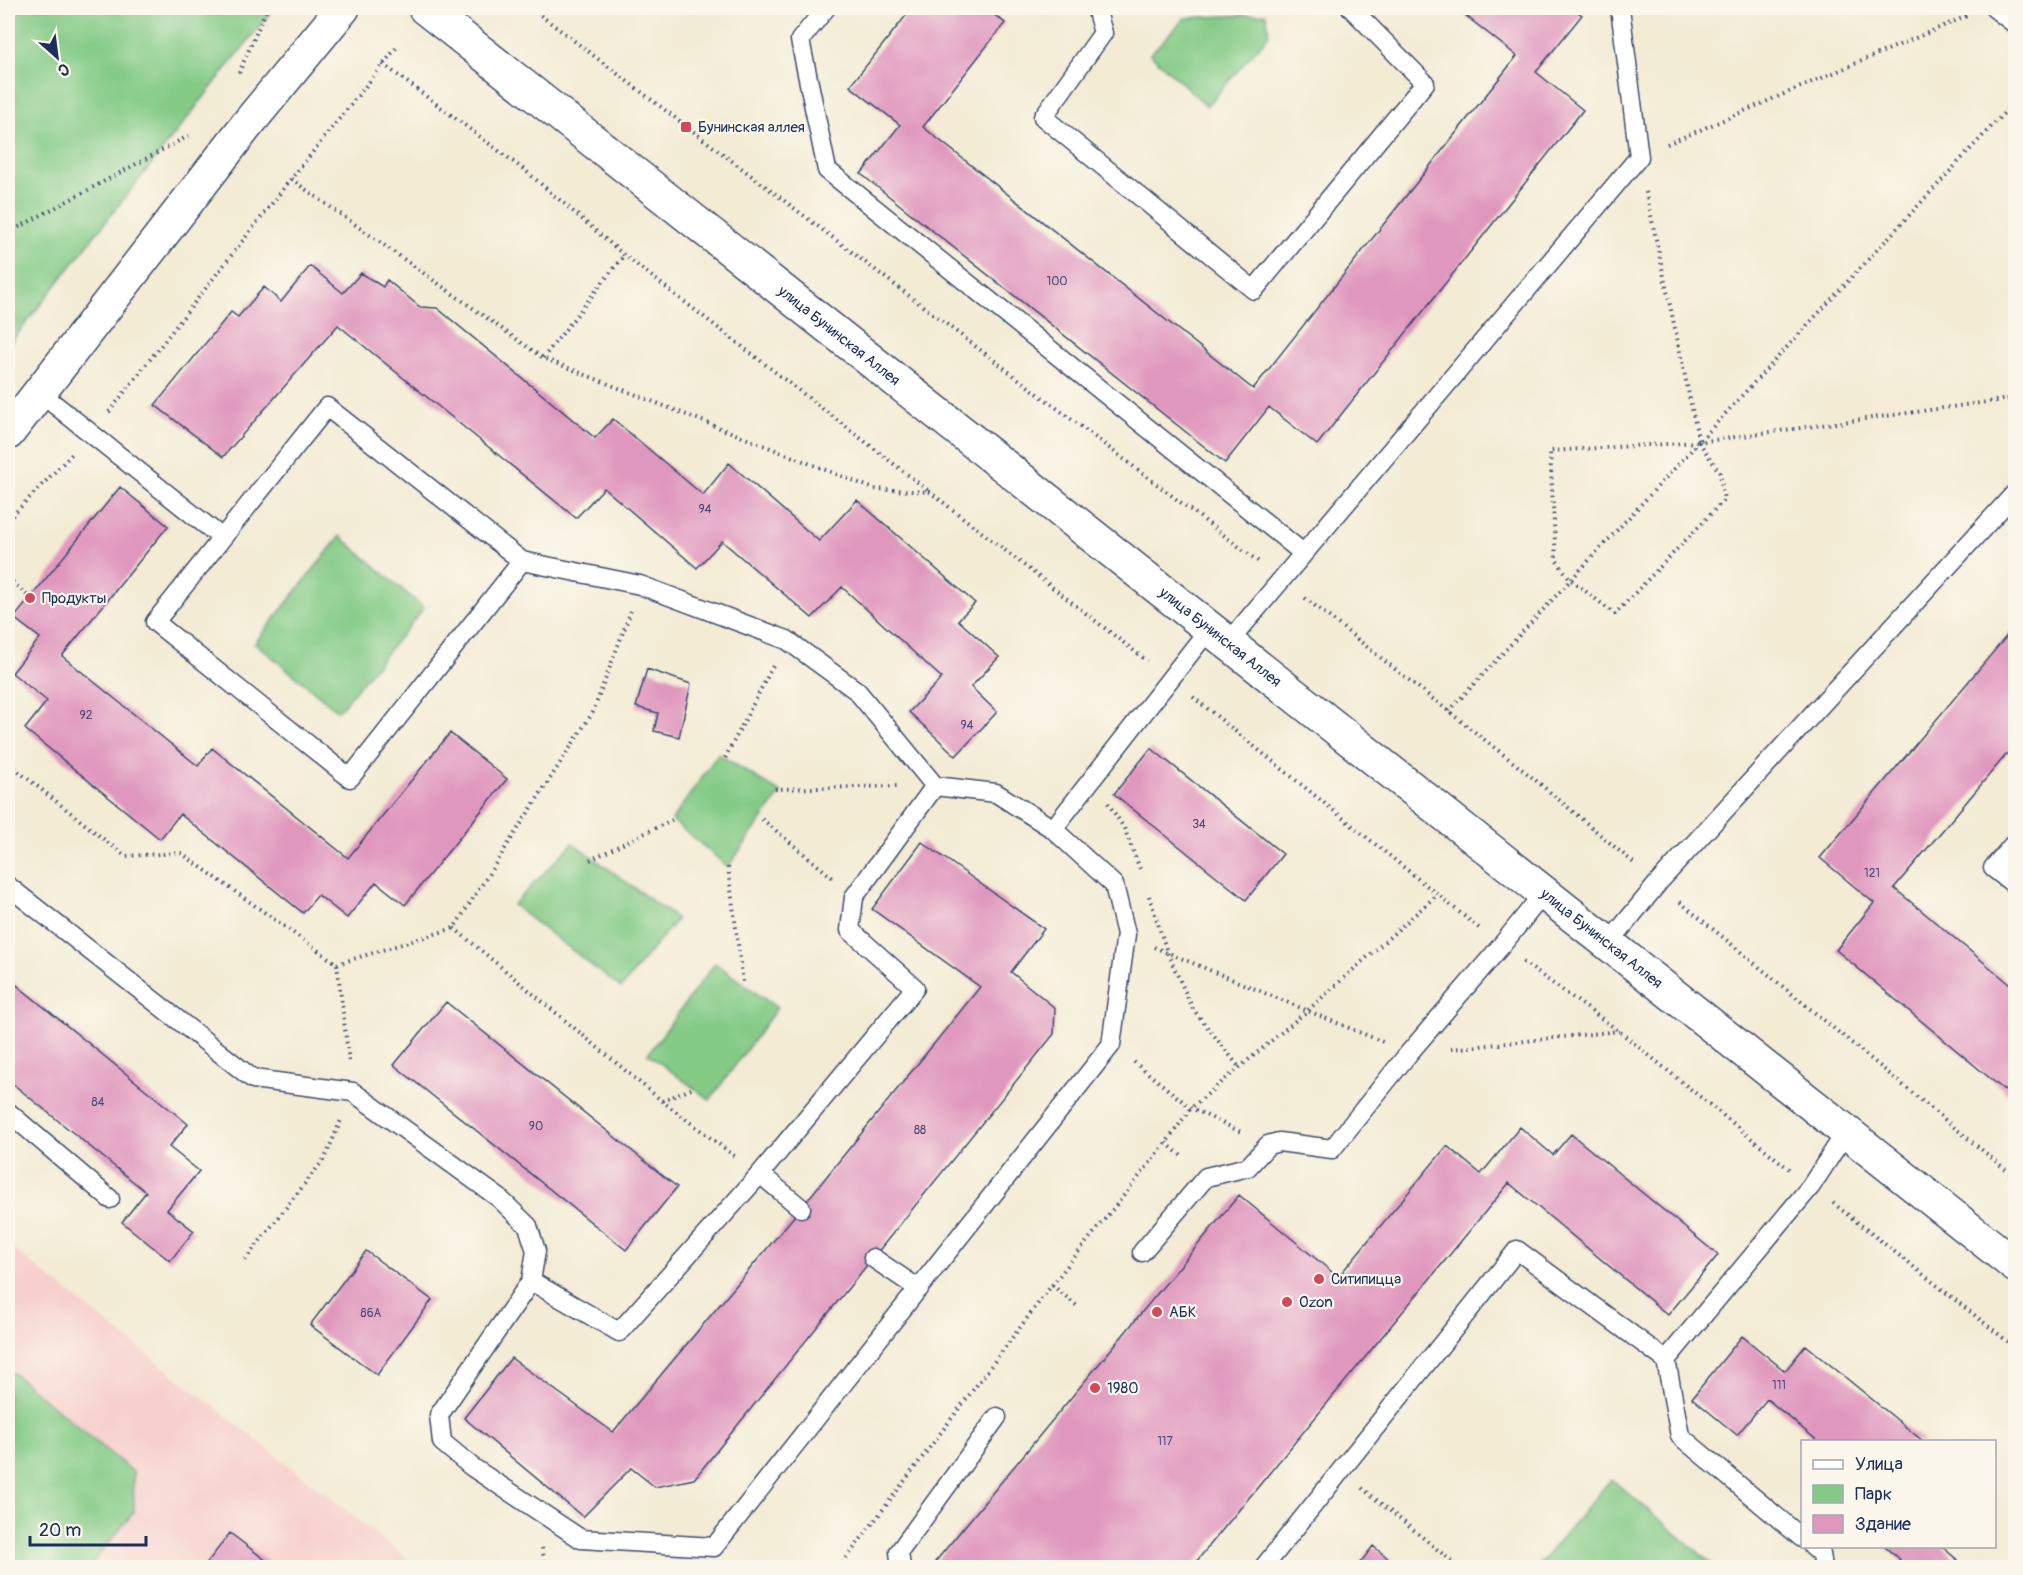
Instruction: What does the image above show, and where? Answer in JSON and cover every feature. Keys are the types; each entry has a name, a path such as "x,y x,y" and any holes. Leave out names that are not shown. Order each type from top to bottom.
{"street":[{"path":"8,433 246,126 343,8"},
{"name":"улица Бунинская Аллея","path":"425,8 2016,1266"}],"lane":[{"path":"826,8 800,40 827,170 1303,553"},
{"path":"1096,8 1103,33 1043,117 1254,290 1425,83 1351,8"},
{"path":"1053,829 1170,679 1218,637 1303,553 1639,156 1620,8"},
{"path":"1994,8 2016,25"},
{"path":"39,392 221,537"},
{"path":"8,886 253,1079 353,1092 500,1198 528,1226 536,1251 531,1281 439,1414 442,1442 472,1467 581,1539 714,1547 1111,1045 1126,934 1114,885 1053,829 996,793 935,786 857,691 787,640 640,585 522,561 327,406 155,622 350,778 522,561"},
{"path":"1608,944 1658,884 2016,492"},
{"path":"531,1281 619,1332 759,1174 915,988 850,930 854,897 935,786"},
{"path":"2016,841 1994,868 2016,886"},
{"path":"1142,1252 1206,1177 1248,1167 1268,1145 1279,1142 1332,1149 1408,1053 1543,894"},
{"path":"8,1112 110,1199"},
{"path":"1666,1360 1811,1186 1846,1132"},
{"path":"759,1174 801,1208"},
{"path":"1263,1568 1517,1250 1666,1360 1680,1436 1801,1536"},
{"path":"873,1258 920,1289"},
{"path":"901,1568 899,1552 997,1417"},
{"path":"1814,1548 1821,1554 1822,1568"}],"path":[{"path":"1976,12 1639,156 1699,442 1719,473 1724,500 1615,614 1571,580 1556,560 1550,451 1699,442 2016,398"},
{"path":"8,520 93,433 291,178 397,47"},
{"path":"383,64 526,172 624,255 1170,679 1501,946 1619,1031 2016,1348"},
{"path":"1449,711 2016,100"},
{"path":"8,233 200,129"},
{"path":"291,178 543,358 874,489 930,492"},
{"path":"543,358 624,255"},
{"path":"8,578 30,598"},
{"path":"337,964 454,927 593,712 640,585"},
{"path":"725,758 787,640"},
{"path":"8,690 13,767 125,856 181,853 337,964 353,1092 325,1158 245,1260"},
{"path":"775,789 935,786"},
{"path":"1103,796 1124,828 1143,878"},
{"path":"762,819 854,897"},
{"path":"590,860 672,820"},
{"path":"728,867 743,982"},
{"path":"1147,888 1167,952 1193,1009 1240,1067"},
{"path":"839,1568 1052,1285 1166,1143 1191,1108 1307,1011 1438,894"},
{"path":"454,927 662,1101 759,1174"},
{"path":"1126,934 1408,1053 1619,1031"},
{"path":"1111,1045 1191,1108 1268,1145"},
{"path":"662,1101 694,1088"},
{"path":"1052,1285 1077,1306"},
{"path":"1340,1471 1460,1568"}],"shaded area":[{"path":"8,1245 418,1567 8,1567"}],"green space":[{"path":"8,8 274,8 8,346"},
{"path":"1266,14 1269,35 1207,106 1150,54 1185,18"},
{"path":"340,536 424,608 338,711 255,643"},
{"path":"718,754 781,793 728,867 672,820"},
{"path":"573,843 677,919 621,988 513,905"},
{"path":"715,963 777,1008 710,1100 648,1054"},
{"path":"8,1373 13,1373 133,1472 134,1512 89,1567 8,1567"},
{"path":"1611,1479 1716,1567 1537,1567"}],"building":[{"path":"912,8 985,8 1005,23 923,127 1253,389 1517,56 1456,8 1572,8 1582,15 1536,72 1583,110 1317,445 1269,407 1225,463 861,174 900,125 850,86"},
{"path":"310,266 343,293 361,273 383,287 387,280 420,307 437,308 595,438 613,419 703,495 729,463 819,541 857,500 975,603 958,620 999,657 971,687 997,712 956,756 909,712 942,678 842,587 812,618 722,541 697,568 604,488 576,518 338,325 223,457 155,405 231,312 238,317 264,287 281,302"},
{"path":"120,487 168,526 62,656 198,766 212,748 348,858 450,733 507,779 405,905 376,882 347,918 318,895 303,913 180,814 160,839 25,729 47,701 12,673 40,638 14,618"},
{"path":"2016,625 2016,743 1894,888 2016,989 2016,1100 1836,950 1874,903 1820,858"},
{"path":"647,669 691,684 679,737 654,731 658,713 636,707"},
{"path":"1151,748 1283,854 1246,900 1114,794"},
{"path":"922,842 1044,929 1011,972 1055,1008 1054,1034 694,1479 655,1487 631,1468 583,1517 464,1418 511,1358 613,1432 801,1208 980,987 872,909"},
{"path":"8,978 188,1124 169,1147 199,1171 167,1210 194,1231 170,1261 122,1222 146,1192 8,1080"},
{"path":"446,1002 677,1187 626,1250 394,1065"},
{"path":"1520,1127 1553,1155 1571,1134 1718,1255 1668,1315 1509,1183 1191,1568 930,1568 1239,1195 1338,1277 1447,1146 1481,1174"},
{"path":"366,1251 432,1300 377,1375 310,1325"},
{"path":"1742,1336 1785,1371 1806,1345 1922,1440 1817,1440 1767,1399 1737,1435 1692,1398"},
{"path":"230,1533 276,1568 203,1568"},
{"path":"1373,1546 1400,1568 1356,1568"},
{"path":"1886,1548 1943,1548 1967,1568 1909,1568"}],"place":[{"name":"Бунинская аллея","path":"686,127"},
{"name":"Продукты","path":"30,598"},
{"name":"Ситипицца","path":"1319,1279"},
{"name":"Ozon","path":"1287,1302"},
{"name":"АБК","path":"1157,1312"},
{"name":"1980","path":"1095,1388"}]}
